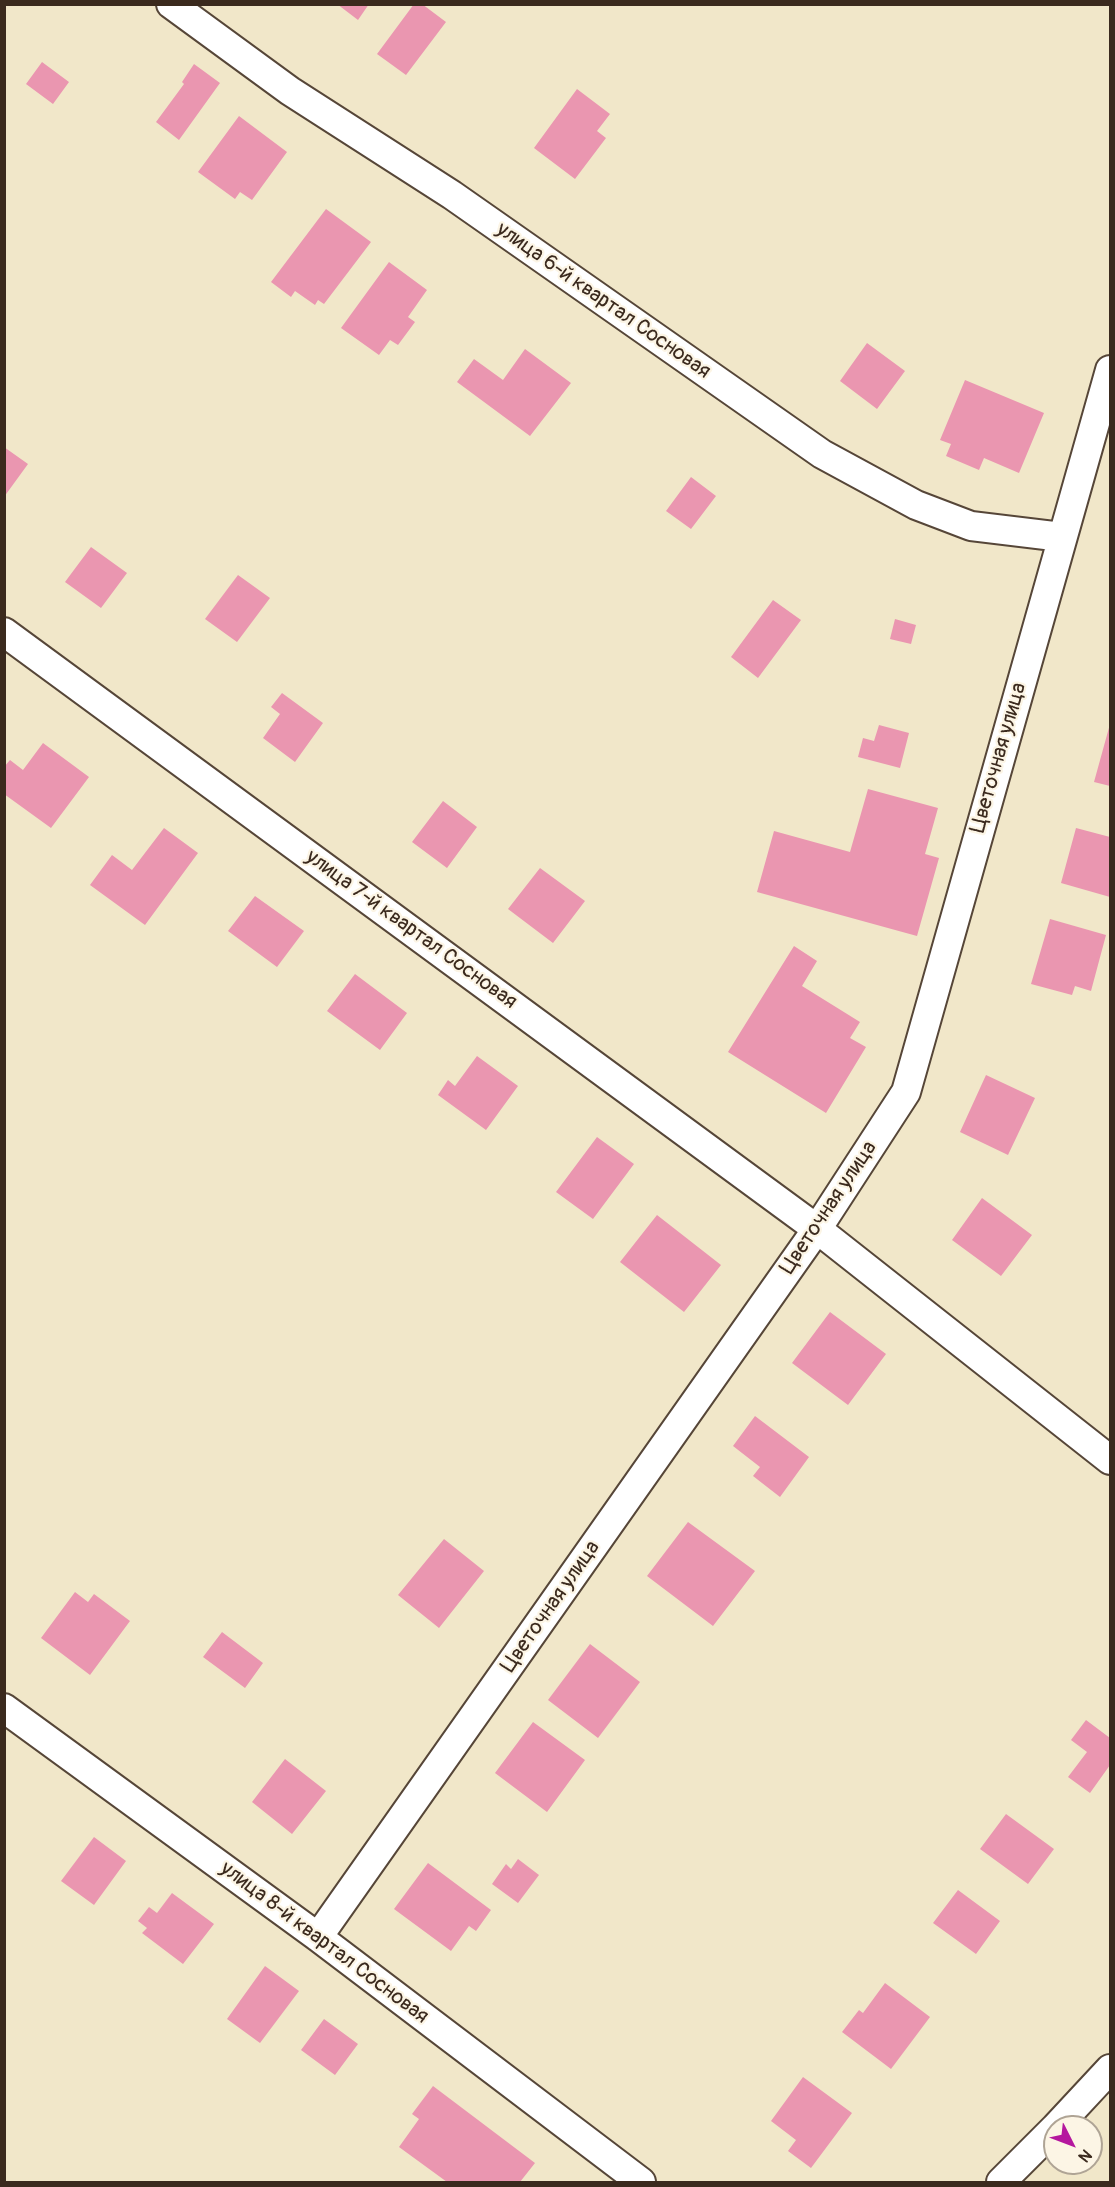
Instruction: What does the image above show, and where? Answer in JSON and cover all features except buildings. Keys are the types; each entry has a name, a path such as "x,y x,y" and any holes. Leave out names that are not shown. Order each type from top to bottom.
{"street":[{"name":"улица 6-й квартал Сосновая","path":"171,4 290,91 452,195 822,454 916,505 971,526 1062,537"},
{"name":"Цветочная улица","path":"318,1937 817,1229 906,1092 1110,370"},
{"name":"улица 7-й квартал Сосновая","path":"4,632 817,1229 1110,1460"},
{"name":"улица 8-й квартал Сосновая","path":"4,1708 318,1937 642,2182"},
{"path":"1067,2115 1110,2069"},
{"path":"1001,2182 1043,2140"}]}
